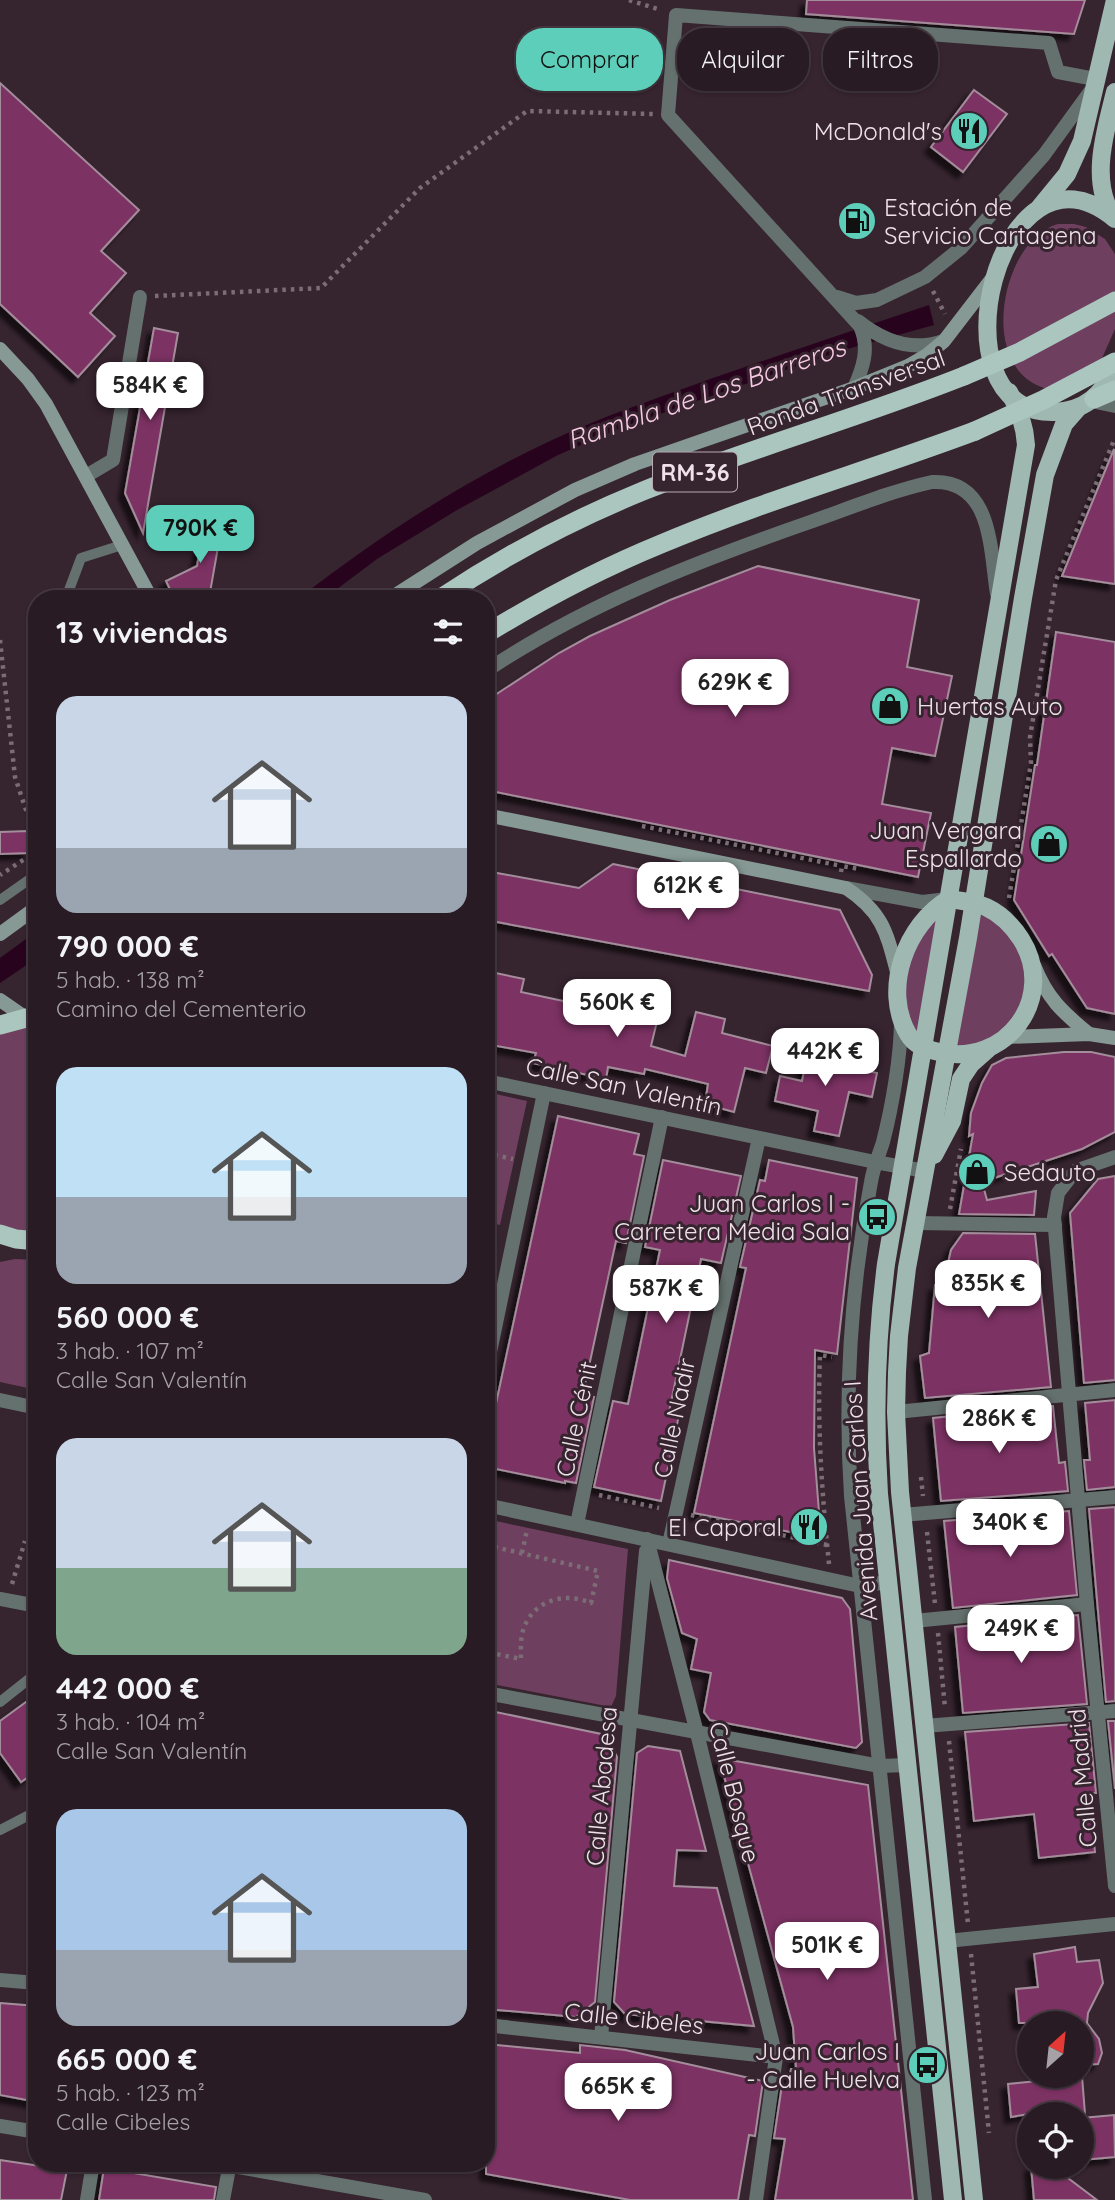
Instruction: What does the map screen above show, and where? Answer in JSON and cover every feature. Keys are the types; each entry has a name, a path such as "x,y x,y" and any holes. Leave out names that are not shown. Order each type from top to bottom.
{"highway":[{"name":"Ronda Transversal","path":"455,590 545,537 616,503 697,471 964,376 1020,352 1115,301"},
{"name":"RM-36","path":"495,629 551,595 661,543 975,431 1043,400 1115,362"},
{"path":"1088,402 1115,390"},
{"path":"0,1024 28,1019"},
{"path":"0,1234 28,1239"}],"main road":[{"path":"1035,211 1073,164 1085,130 1115,0"},
{"path":"1115,92 1103,191 1115,219"},
{"path":"1035,211 1056,201 1078,201 1098,208 1115,219"},
{"name":"Avenida Juan Carlos I","path":"953,2200 888,1582 876,1451 876,1371 885,1276 1026,445 1017,406 995,370 988,346 988,311 1004,252 1016,231 1035,211"},
{"path":"403,590 488,537 575,490 635,464 854,388 908,366 944,341 997,272"},
{"path":"0,349 28,379 46,404 147,590"},
{"name":"Avenida Juan Carlos I","path":"974,2200 902,1515 896,1412 901,1314 915,1223 974,903 1020,611 1045,475 1064,424 1104,388 1115,368"},
{"path":"1009,392 1023,404 1038,410 1056,412 1088,402"},
{"path":"495,817 846,888 872,908 887,935 898,976 901,1019 912,1040 924,1049 947,1054 978,1051 1002,1041 1089,1034 1115,1038"},
{"path":"898,976 906,951 920,926 938,905 949,899 974,903 996,913 1012,925 1024,943 1053,1002 1089,1034"},
{"path":"0,934 28,914"},
{"path":"925,1171 952,1121 961,1079 977,1058 1002,1041 1021,1021 1032,998 1035,978 1032,962"},
{"path":"0,1000 28,1016"},
{"path":"0,1245 28,1242"},
{"path":"926,1942 947,1941"}],"street":[{"path":"834,296 856,303 877,300 925,276 961,248 1044,155 1094,84 1058,72 1049,43 676,15 667,115 834,296 860,323 886,340 913,345 944,341"},
{"path":"86,476 113,460 140,296"},
{"path":"854,388 864,365 866,346 860,323"},
{"path":"1088,402 1115,406"},
{"path":"495,665 566,622 673,572 762,538 932,482 956,484 980,507 986,520 999,605"},
{"path":"846,888 922,902 949,899"},
{"name":"Avenida Juan Carlos I","path":"901,1019 899,1054 883,1143 875,1162 854,1297 848,1370 848,1453 925,2200"},
{"name":"Calle San Valentín","path":"495,1083 925,1171"},
{"path":"495,1327 544,1093"},
{"name":"Calle Cénit","path":"577,1524 662,1117"},
{"name":"Calle Nadir","path":"669,1544 759,1138"},
{"name":"Calle Madrid","path":"1115,1157 1075,1171 1058,1192 1055,1225 1087,1604 1115,1886"},
{"path":"915,1223 1055,1225"},
{"path":"896,1412 1115,1390"},
{"path":"0,1400 28,1406"},
{"path":"902,1515 1115,1497"},
{"path":"495,1507 860,1586 888,1582"},
{"name":"Calle Abadesa","path":"601,2037 647,1539"},
{"name":"Calle Bosque","path":"647,1539 776,2057"},
{"path":"5,1595 28,1603"},
{"path":"914,1621 1087,1604"},
{"path":"495,1695 880,1766 908,1765"},
{"path":"924,1726 1115,1711"},
{"path":"947,1941 1115,1924"},
{"path":"0,1980 28,1982"},
{"name":"Calle Cibeles","path":"495,2026 776,2057"},
{"path":"756,2200 776,2057"},
{"path":"0,2126 28,2131"},
{"path":"87,2200 92,2172"},
{"path":"223,2200 225,2172"},
{"path":"261,2172 364,2195 425,2200"}],"lane":[{"path":"69,590 82,558 122,545"},
{"path":"0,900 28,880"},
{"path":"0,1702 28,1680"},
{"path":"0,1830 28,1816"}],"path":[{"path":"629,0 676,15"},
{"path":"140,296 321,288 420,188 527,111 667,115"},
{"path":"1008,901 1031,763 1030,737 1056,580 1115,438"},
{"path":"0,640 15,777 28,816"},
{"path":"637,825 842,866"},
{"path":"0,875 28,857"},
{"path":"947,1224 961,1146"},
{"path":"495,1155 529,1162"},
{"path":"5,1595 25,1541"},
{"path":"495,1547 598,1570 591,1603 565,1596 535,1609 524,1626 521,1659 495,1655"}],"shaded area":[{"path":"1058,224 1086,227 1105,239 1115,254 1115,329 1099,365 1052,390 1027,379 1012,360 1004,335 1004,307 1010,279 1022,254 1038,235"},
{"path":"974,903 987,908 1032,962 1014,1031 947,1054"},
{"path":"938,906 924,1049 906,1031 898,976"},
{"path":"28,1020 28,1239 0,1234 0,1025"},
{"path":"495,1094 527,1101 500,1225 495,1224"},
{"path":"28,1260 28,1388 0,1382 0,1262"},
{"path":"495,1521 628,1549 616,1696 611,1707 495,1685"}],"water":[{"name":"Rambla de Los Barreros","path":"929,305 934,325 840,351 620,428 558,455 457,510 377,559 336,590 310,590 420,513 517,457 590,423 767,359"},
{"path":"28,938 28,964 0,983 0,958"}],"building":[{"path":"807,0 1085,0 1074,34 806,14"},
{"path":"0,83 139,210 101,251 126,273 90,313 115,336 78,377 0,304"},
{"path":"974,90 1007,114 963,172 931,147"},
{"path":"154,328 178,333 143,533 125,493"},
{"path":"1114,449 1115,584 1062,576"},
{"path":"206,515 223,519 210,590 170,590 166,581 197,566"},
{"path":"758,566 919,600 907,667 952,676 935,756 892,748 882,804 931,813 918,877 495,792 495,695 590,636 670,600"},
{"path":"1056,632 1115,642 1115,1014 1087,1008 1052,954 1049,956 1014,900"},
{"path":"28,831 28,853 0,854 0,832"},
{"path":"613,864 840,910 872,975 869,991 495,922 495,873 579,888"},
{"path":"495,973 524,979 521,992 587,1006 591,993 660,1009 651,1046 685,1056 696,1012 725,1019 722,1033 773,1046 766,1073 745,1068 734,1112 705,1104 708,1084 645,1069 644,1074 608,1067 606,1079 533,1063 536,1053 495,1046"},
{"path":"810,1043 834,1048 830,1063 877,1073 872,1097 849,1092 839,1136 814,1131 818,1111 775,1101 780,1076 802,1081"},
{"path":"1091,1052 1115,1057 1115,1132 1082,1149 982,1182 987,1200 1036,1191 1034,1215 959,1214 973,1134 969,1136 971,1113 992,1065 1006,1058"},
{"path":"558,1116 639,1134 634,1154 644,1156 626,1243 616,1241 583,1394 594,1397 576,1483 495,1469 495,1408"},
{"path":"663,1160 741,1176 721,1263 701,1259 669,1412 679,1415 661,1501 594,1487 613,1401 628,1404 660,1250 645,1247"},
{"path":"769,1160 857,1178 837,1354 815,1350 814,1448 821,1538 694,1513 746,1268 740,1267 760,1180 765,1181"},
{"path":"1115,1176 1115,1380 1084,1383 1070,1213 1098,1179"},
{"path":"963,1233 1035,1234 1051,1387 925,1398 920,1356 929,1353 935,1285 943,1285 951,1250"},
{"path":"1115,1400 1115,1487 1087,1490 1084,1460 1090,1460 1085,1403"},
{"path":"1053,1406 1059,1463 1065,1462 1068,1491 941,1501 933,1418"},
{"path":"1115,1507 1115,1701 1106,1702 1089,1509"},
{"path":"1069,1511 1077,1595 953,1608 944,1521"},
{"path":"669,1560 842,1598 850,1609 862,1742 856,1748 710,1720 704,1712 711,1673 691,1669 697,1639 682,1633 667,1578"},
{"path":"1078,1615 1087,1704 963,1713 955,1627"},
{"path":"28,1701 28,1777 21,1782 0,1753 0,1721"},
{"path":"495,1712 606,1735 617,1757 595,2002 576,2017 495,2010"},
{"path":"1108,1721 1115,1721 1115,1789"},
{"path":"1089,1723 1096,1793 1089,1793 1095,1852 1039,1858 1034,1814 974,1821 965,1732"},
{"path":"648,1746 680,1751 706,1851 677,1850 674,1886 717,1888 754,2026 625,2014 614,2002 637,1753"},
{"path":"719,1758 868,1785 913,2200 775,2200 785,2139 774,2138 782,2085 788,2086 791,2069 796,2069 793,2027"},
{"path":"1075,1947 1077,1962 1099,1960 1103,1983 1089,2011 1018,2011 1016,1989 1038,1987 1034,1954"},
{"path":"0,2003 28,2005 28,2100 0,2095"},
{"path":"1094,2032 1099,2039 1102,2053 1098,2064 1094,2064"},
{"path":"495,2045 580,2053 580,2045 625,2050 763,2081 755,2136 749,2135 738,2200 630,2200 486,2174 495,2172"},
{"path":"1017,2083 1017,2088 1083,2088 1084,2102 1017,2102 1017,2116 1011,2117 1008,2084"},
{"path":"1114,2115 1115,2157 1094,2159 1094,2117"},
{"path":"0,2160 28,2164 28,2172 67,2172 61,2200 0,2200"},
{"path":"103,2172 128,2172 216,2187 214,2200 99,2200"},
{"path":"1032,2179 1069,2179 1097,2200 1034,2200"}],"place":[{"name":"McDonald's","path":"969,131"},
{"name":"Estación de Servicio Cartagena","path":"857,221"},
{"name":"Huertas Auto","path":"890,706"},
{"name":"Juan Vergara Espallardo","path":"1049,844"},
{"name":"Sedauto","path":"977,1172"},
{"name":"Juan Carlos I - Carretera Media Sala","path":"877,1217"},
{"name":"El Caporal","path":"809,1527"},
{"name":"Juan Carlos I - Calle Huelva","path":"927,2065"}]}
